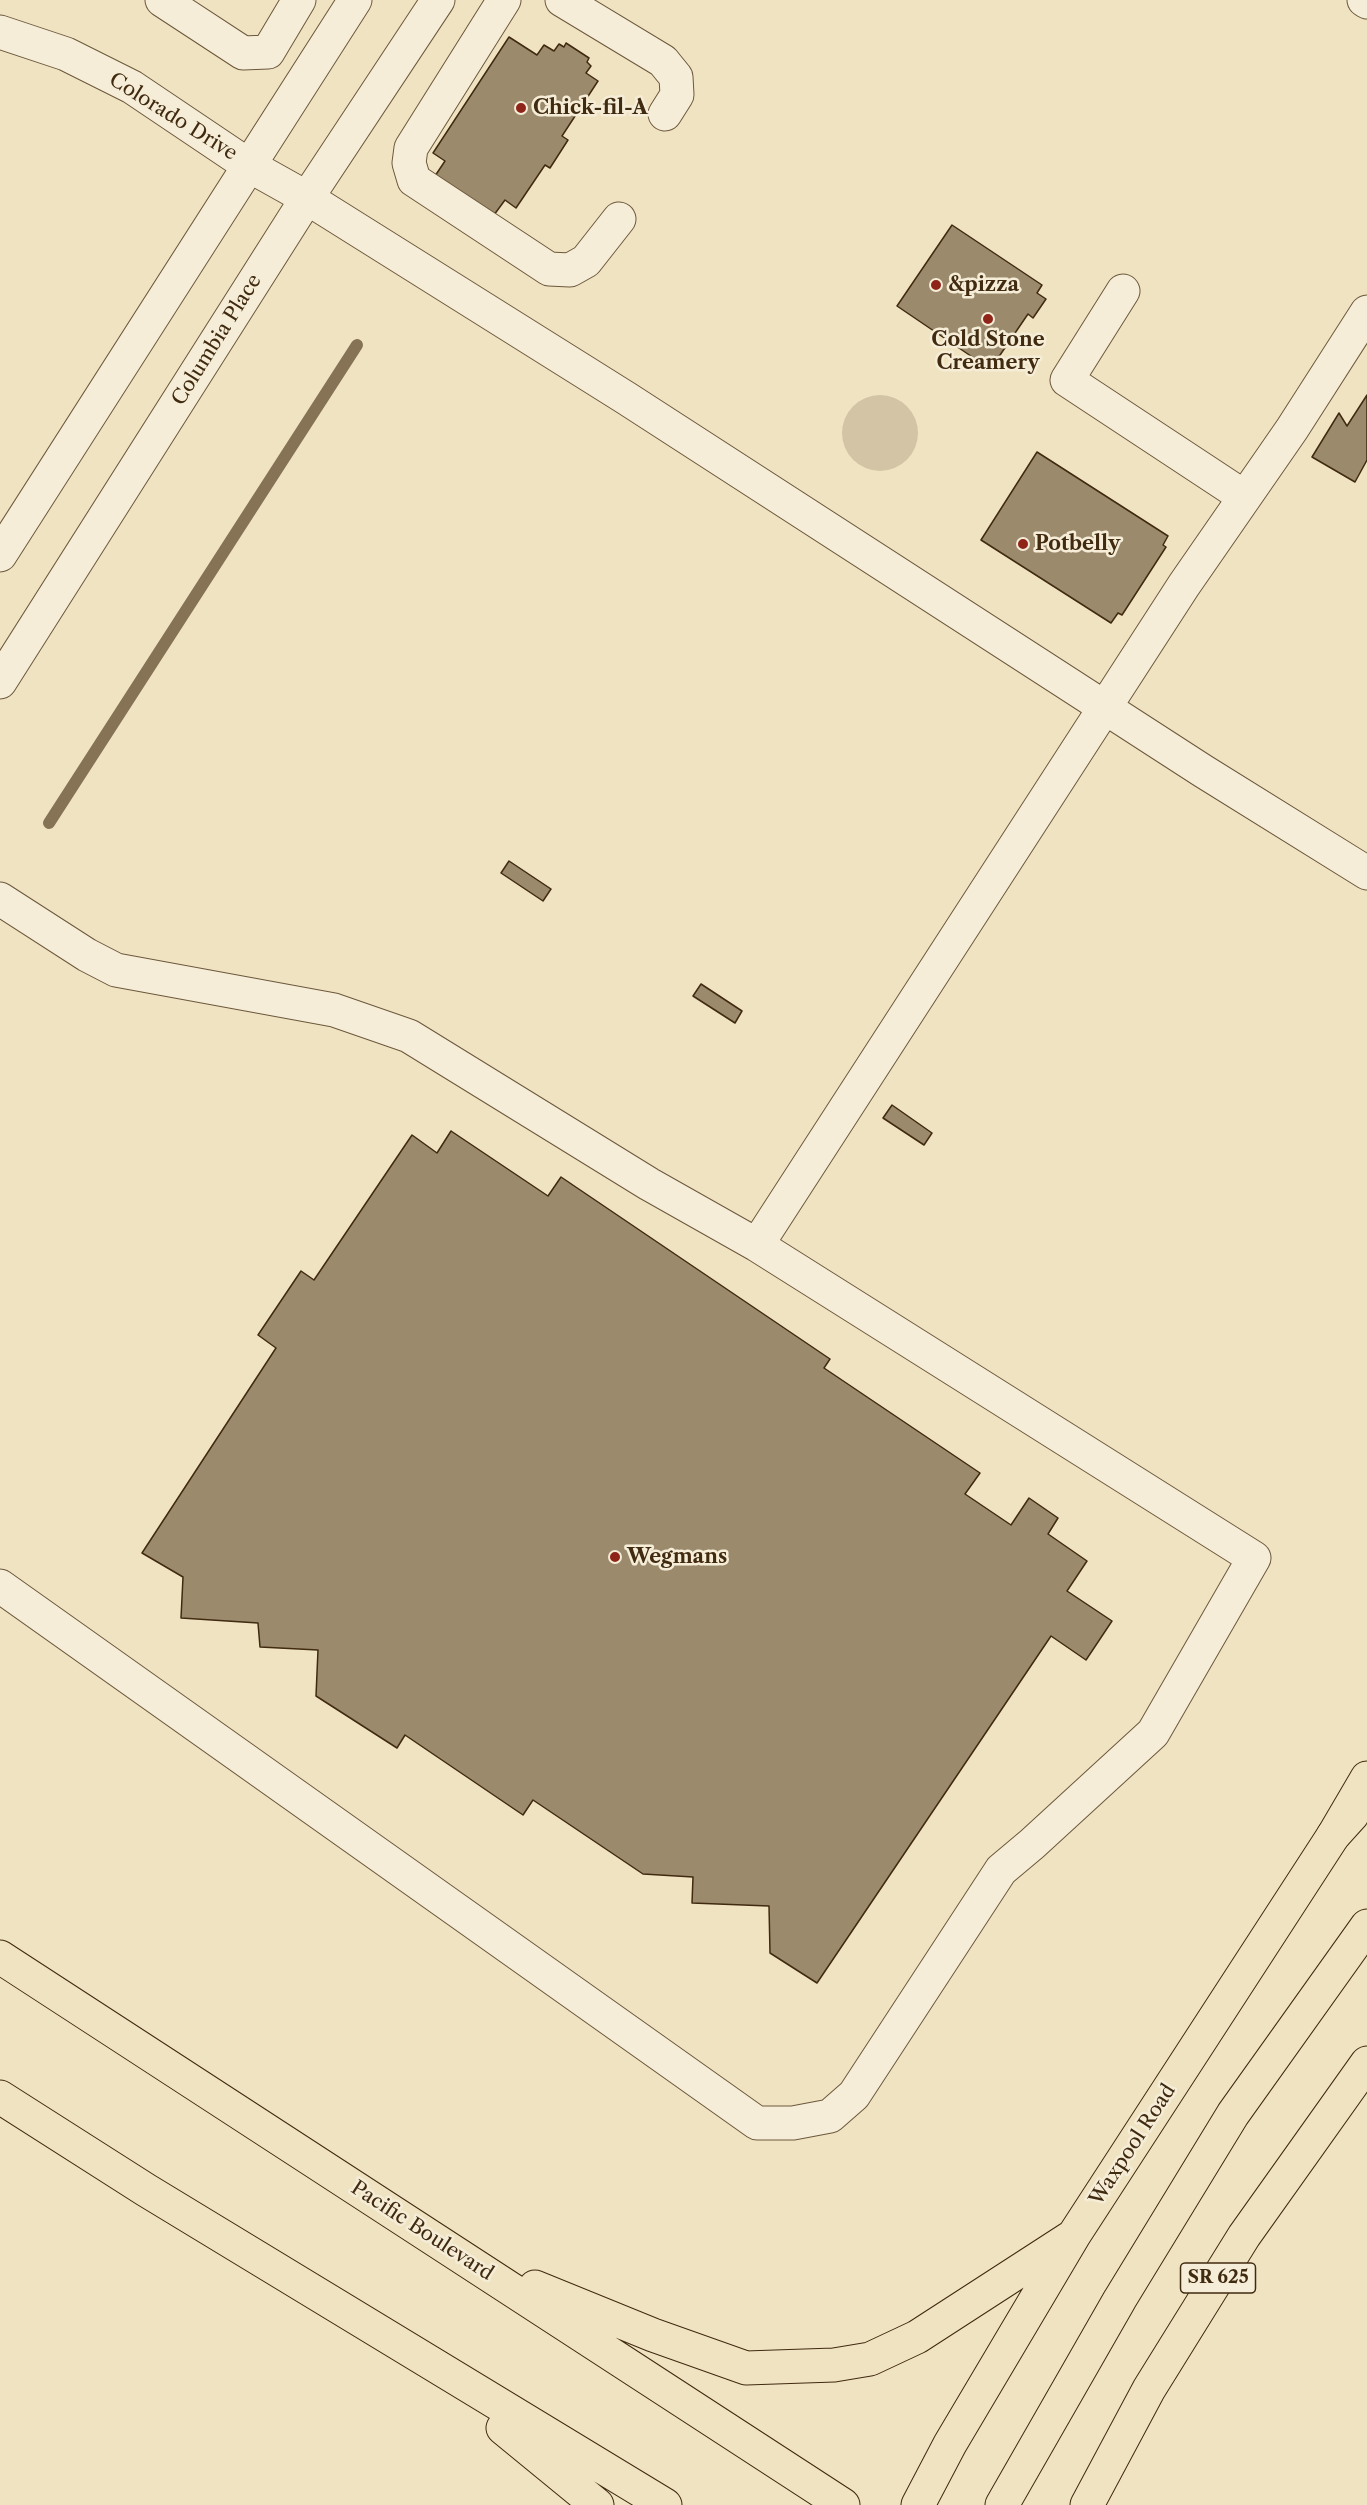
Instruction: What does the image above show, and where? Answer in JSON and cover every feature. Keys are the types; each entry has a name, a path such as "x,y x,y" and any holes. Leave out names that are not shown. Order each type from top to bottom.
{"main road":[{"path":"1333,1836 1367,1778"},
{"name":"Waxpool Road","path":"918,2505 950,2444 1074,2235 1333,1836 1367,1797"},
{"path":"1002,2505 1120,2299 1233,2114 1367,1926"},
{"name":"Pacific Boulevard","path":"0,1957 843,2505"},
{"name":"SR 625","path":"1088,2505 1149,2390 1244,2236 1367,2063"},
{"path":"0,2097 146,2190 665,2505"},
{"path":"465,2259 653,2335 746,2368 834,2365 870,2359 917,2337 1074,2235"},
{"path":"358,2318 536,2453 597,2505"}],"street":[{"path":"162,0 243,52 268,52 299,0"},
{"path":"0,555 355,0"},
{"name":"Columbia Place","path":"0,682 307,198 438,0"},
{"path":"504,0 411,148 409,163 414,180 549,269 570,270 586,261 619,219"},
{"path":"562,0 663,61 676,77 677,95 665,114"},
{"name":"Colorado Drive","path":"0,32 66,54 132,87 248,165 307,198 626,398 1367,873"},
{"path":"1123,291 1067,380 1243,496"},
{"path":"757,1245 1243,496 1292,429 1367,312"},
{"path":"0,899 87,955 117,970 334,1010 409,1036 649,1184 757,1245 1254,1558 1153,1732 1032,1844 1000,1870 854,2095 830,2116 793,2123 757,2123 0,1586"}],"shaded area":[{"path":"880,395 894,398 907,406 915,419 918,433 915,447 907,460 894,468 880,471 866,468 853,460 845,447 842,433 845,419 853,406 866,398"}],"building":[{"name":"Chick-fil-A","path":"509,37 537,55 544,45 554,51 559,44 564,47 566,43 589,58 587,62 591,66 586,73 598,81 562,136 568,140 550,168 545,165 516,208 505,200 491,219 435,176 445,161 433,153"},
{"path":"952,225 1042,285 1037,293 1046,299 1033,318 1028,314 998,358 995,356 987,367 897,306"},
{"path":"1367,395 1367,460 1355,482 1312,457 1339,413 1347,426"},
{"path":"1037,452 1168,536 1163,545 1166,547 1122,615 1118,613 1111,623 981,540"},
{"path":"509,861 551,889 543,901 501,873"},
{"path":"701,984 742,1011 735,1023 693,996"},
{"path":"892,1105 932,1133 924,1145 883,1118"},
{"name":"Wegmans","path":"451,1131 548,1196 561,1177 830,1359 824,1368 980,1473 965,1494 1011,1525 1029,1498 1058,1518 1048,1534 1087,1561 1067,1591 1112,1621 1086,1660 1051,1636 817,1983 770,1953 769,1906 692,1903 693,1877 643,1874 533,1800 523,1815 405,1735 397,1748 316,1696 318,1650 260,1647 258,1623 181,1618 183,1577 142,1553 276,1348 258,1335 301,1271 314,1280 412,1135 437,1153"}],"waterway":[{"path":"49,823 357,345"}],"place":[{"name":"Chick-fil-A","path":"521,108"},
{"name":"&pizza","path":"936,285"},
{"name":"Cold Stone Creamery","path":"988,319"},
{"name":"Potbelly","path":"1023,544"},
{"name":"Wegmans","path":"615,1557"}]}
